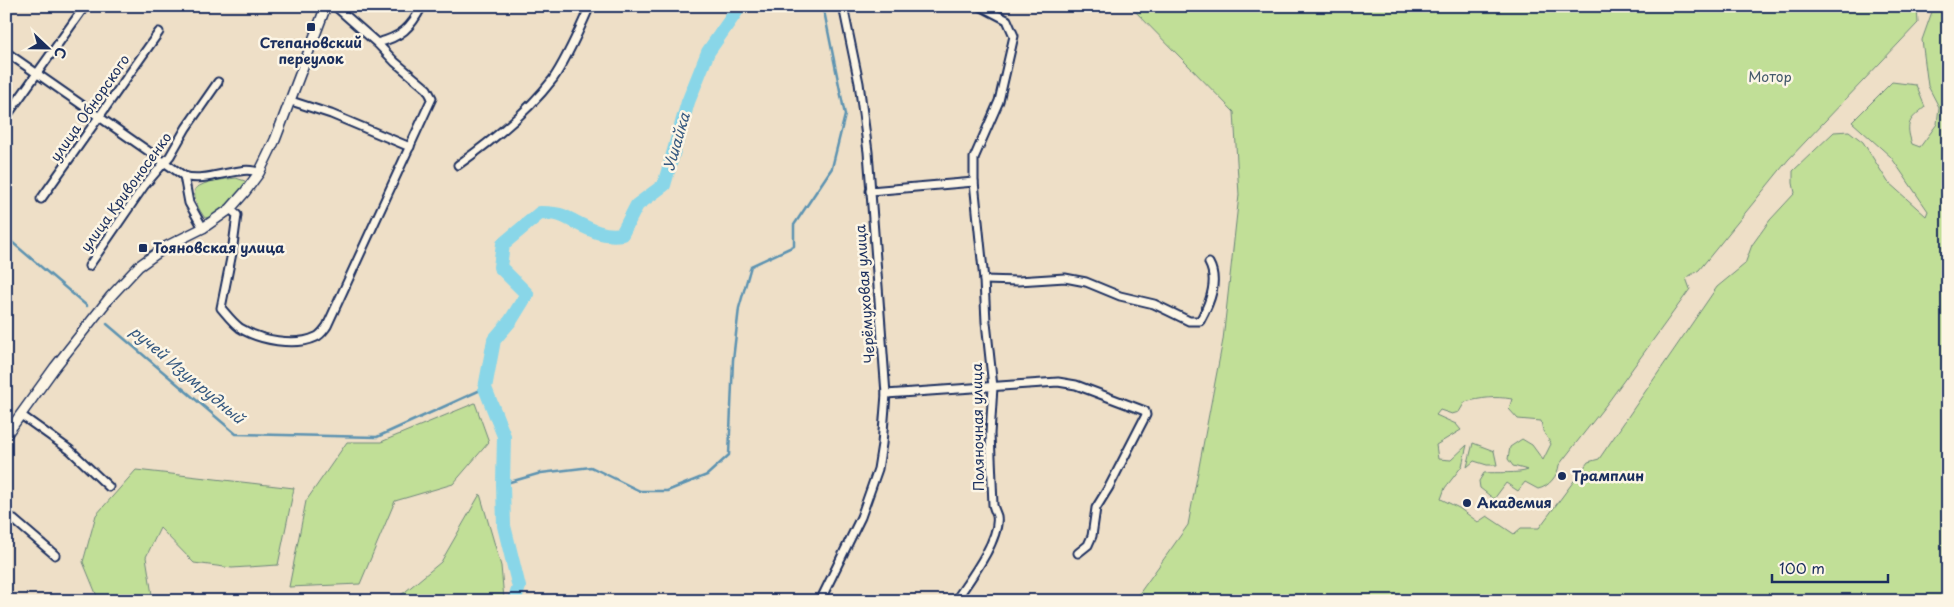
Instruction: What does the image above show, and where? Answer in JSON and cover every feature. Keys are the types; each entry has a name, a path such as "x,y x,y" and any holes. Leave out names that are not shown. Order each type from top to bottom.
{"street":[{"path":"6,117 84,6"},
{"path":"6,435 111,296 139,266 167,246 203,228 230,208 259,173 291,101 326,6"},
{"path":"230,208 237,215 232,254 221,308 232,322 261,338 294,341 316,337 327,326 431,102 431,95 427,89 335,6"},
{"path":"377,43 394,38 410,27 422,6"},
{"path":"458,165 490,143 539,95 553,78 590,6"},
{"name":"Черёмуховая улица","path":"820,601 861,517 875,477 882,444 886,394 868,152 860,93 843,6"},
{"name":"Поляночная улица","path":"956,600 984,556 997,524 997,516 993,505 990,434 992,387 974,182 974,158 999,101 1014,36 1006,20 980,6"},
{"name":"улица Обнорского","path":"41,199 159,32"},
{"path":"6,52 184,176 191,178 207,177 250,170 259,173"},
{"name":"улица Кривоносенко","path":"89,266 144,186 170,156 186,128 218,82"},
{"path":"291,101 331,114 410,147"},
{"path":"184,176 189,203 203,228"},
{"path":"870,191 974,182"},
{"path":"984,280 1018,281 1065,278 1086,282 1120,296 1154,304 1189,322 1200,321 1207,309 1214,272 1209,263"},
{"path":"886,394 1058,382 1076,385 1145,410 1146,415 1109,487 1096,508 1092,536 1088,545 1078,553"},
{"path":"21,415 70,450 109,487"},
{"path":"6,513 55,555"}],"green space":[{"name":"Мотор","path":"1130,6 1917,6 1918,23 1788,160 1699,270 1686,278 1690,289 1609,401 1559,465 1555,476 1549,483 1538,489 1525,482 1518,491 1506,483 1494,499 1480,488 1479,481 1484,473 1528,470 1513,466 1508,459 1510,447 1522,439 1532,445 1543,460 1551,444 1543,431 1541,421 1518,419 1509,409 1512,399 1494,398 1465,402 1459,412 1452,414 1440,410 1436,415 1456,424 1461,430 1436,445 1438,459 1451,460 1467,445 1462,466 1445,488 1441,499 1459,508 1478,522 1487,516 1514,534 1521,528 1539,528 1588,462 1599,459 1717,287 1745,264 1752,245 1770,220 1795,193 1793,171 1834,132 1849,131 1863,142 1888,182 1926,216 1928,211 1891,157 1852,122 1892,82 1916,85 1925,107 1912,119 1909,131 1912,144 1920,147 1937,124 1939,107 1928,86 1922,40 1934,6 1948,6 1948,141 1945,148 1948,152 1948,601 1134,601 1188,525 1223,340 1239,195 1234,112"},
{"path":"236,178 245,181 246,184 223,210 205,218 197,204 195,189 209,182"},
{"path":"475,403 489,442 453,484 395,501 360,584 289,587 306,501 347,442 381,442"},
{"path":"1473,443 1494,451 1497,465 1487,465 1474,461 1467,467"},
{"path":"136,470 294,488 278,565 232,568 194,563 160,528 146,557 153,601 99,601 83,562 96,515"},
{"path":"480,494 501,566 503,601 394,601 441,562"}],"waterway":[{"name":"Ушайка","path":"514,601 519,587 504,526 504,436 485,388 494,340 511,320 527,294 500,267 503,244 540,213 560,215 598,232 614,235 622,234 637,205 664,185 688,102 708,52 740,6"},
{"path":"503,484 541,473 591,467 640,491 667,491 707,475 729,455 733,360 739,308 751,266 794,246 794,225 832,168 845,115 823,6"},
{"name":"ручей Изумрудный","path":"6,237 87,306"},
{"name":"ручей Изумрудный","path":"107,324 236,434 377,437 485,388"}],"place":[{"name":"Степановский переулок","path":"311,27"},
{"name":"Тояновская улица","path":"143,248"},
{"name":"Трамплин","path":"1562,476"},
{"name":"Академия","path":"1467,503"}]}
